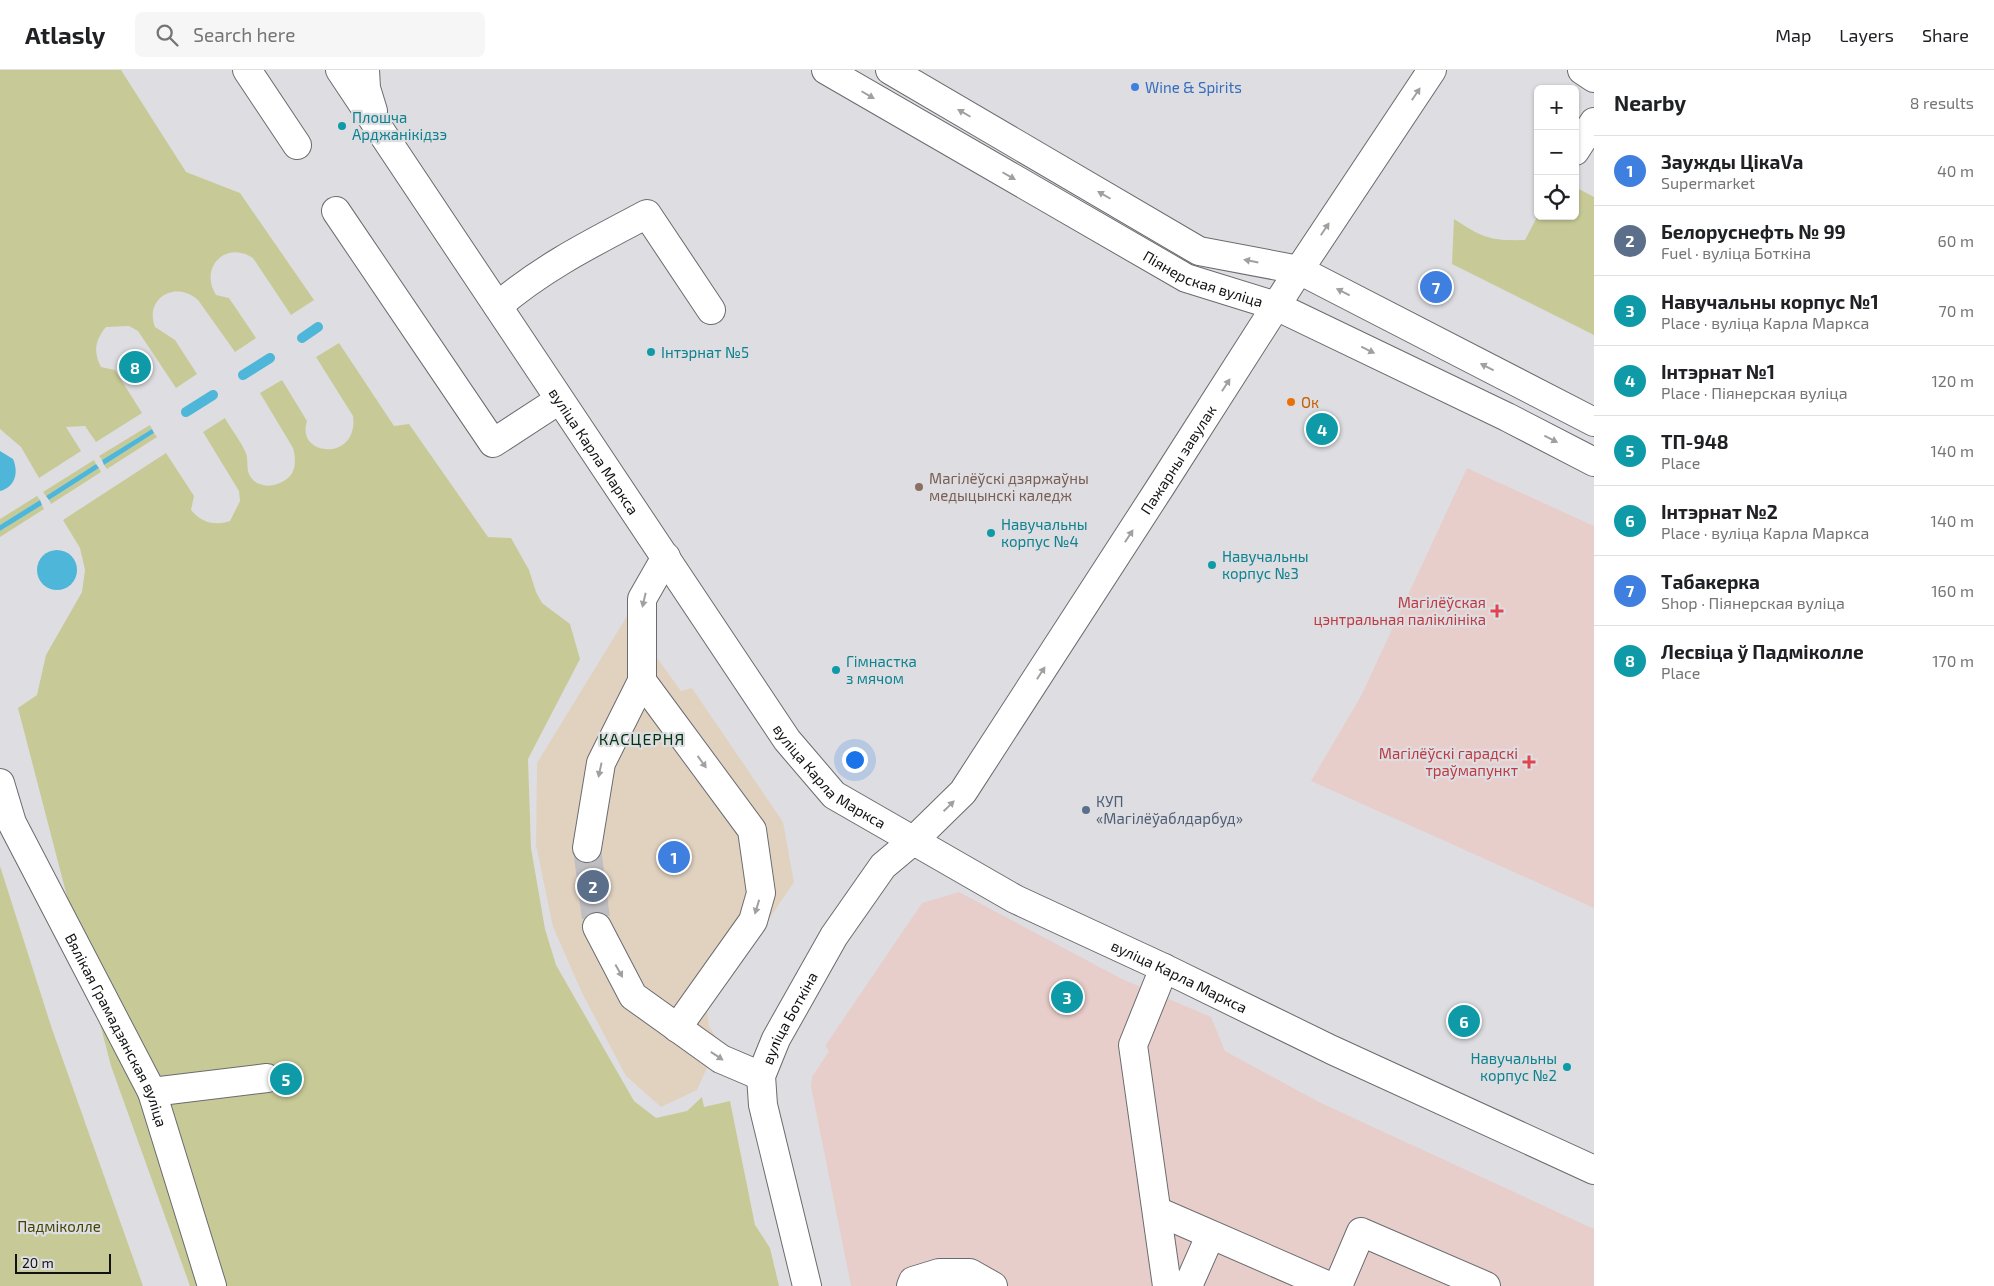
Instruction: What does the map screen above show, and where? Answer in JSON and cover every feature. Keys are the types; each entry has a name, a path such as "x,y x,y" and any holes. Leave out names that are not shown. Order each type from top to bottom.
{"main road":[{"path":"247,70 297,145"},
{"name":"вуліца Карла Маркса","path":"340,70 498,306 558,400 666,557 787,740 834,795 1015,899 1164,968 1332,1050 1594,1170"},
{"path":"366,70 366,88 379,129"},
{"name":"Піянерская вуліца","path":"826,70 1186,278 1276,306 1507,416 1594,462"},
{"name":"Піянерская вуліца","path":"890,70 1199,251 1299,270 1594,422"},
{"name":"Пажарны завулак","path":"914,840 963,792 1299,270 1432,70"},
{"path":"1582,70 1594,78"},
{"path":"1579,145 1594,122"},
{"path":"336,211 493,442 558,400"},
{"path":"498,306 524,284 559,260 647,214 711,310"},
{"path":"587,848 601,763 642,681 642,599 666,557"},
{"path":"642,681 752,830 761,893 753,921 677,1028"},
{"name":"Вялікая Грамадзянская вуліца","path":"0,783 6,825 152,1092 212,1286"},
{"name":"вуліца Боткіна","path":"807,1286 763,1105 761,1076 776,1039 834,936 883,866 914,840"},
{"path":"596,927 633,996 726,1062 761,1076"},
{"path":"1164,968 1133,1045 1167,1286"},
{"path":"152,1092 267,1078"},
{"path":"1157,1211 1210,1236 1329,1286"},
{"path":"1338,1286 1360,1232 1486,1286"},
{"path":"1188,1286 1210,1236"},
{"path":"911,1286 913,1281 939,1273 970,1273 993,1286"}],"shaded area":[{"name":"Магілёўская цэнтральная паліклініка","path":"1467,468 1594,526 1594,908 1311,781 1361,696"},
{"path":"627,616 681,691 692,688 783,822 794,882 707,1011 709,1026 719,1041 697,1090 661,1107 626,1076 582,993 553,927 536,845 537,763"},
{"path":"959,892 1120,978 1211,1017 1225,1051 1321,1103 1594,1229 1594,1286 851,1286 811,1087 812,1077 829,1051 825,1046 922,903"}],"green space":[{"path":"0,70 121,70 186,172 240,193 314,300 291,315 253,258 243,253 233,252 225,255 213,267 211,275 212,285 216,295 229,298 256,338 235,352 198,300 189,294 180,292 164,295 158,300 154,308 155,327 175,340 197,374 176,388 138,331 129,326 106,327 97,341 98,362 101,367 115,370 142,413 96,442 85,426 66,427 81,451 39,478 21,447 0,429"},
{"path":"1579,189 1594,197 1594,335 1452,264 1454,219 1488,237 1504,240 1525,240 1535,220 1579,220"},
{"path":"339,343 394,426 409,424 488,537 511,538 529,570 536,592 542,603 570,624 580,659 528,759 531,848 545,929 556,965 634,1101 656,1118 687,1111 702,1097 704,1107 730,1101 755,1225 770,1248 779,1286 190,1286 111,1066 18,708 37,695 46,655 82,592 85,570 80,548 63,520 166,453 194,496 191,510 204,521 219,523 230,521 240,501 239,491 203,432 225,418 245,451 248,471 252,479 257,483 268,486 284,481 289,477 294,467 293,448 260,393 282,380 307,421 306,433 310,442 318,447 328,449 338,447 347,441 352,431 353,416 316,357"},
{"path":"150,425 152,429 102,460 99,456"},
{"path":"154,433 157,437 107,469 104,465"},
{"path":"94,460 96,464 46,496 43,492"},
{"path":"99,468 101,472 51,504 49,500"},
{"path":"37,496 40,500 0,525 0,519"},
{"path":"42,505 44,509 0,537 0,531"},
{"name":"Падміколле","path":"0,866 52,1029 143,1286 0,1286"}],"water":[{"path":"152,429 154,433 104,465 102,460"},
{"path":"0,451 13,459 16,469 12,483 0,491"},
{"path":"96,464 99,468 49,500 46,496"},
{"path":"40,500 42,505 0,531 0,525"},
{"path":"61,550 68,553 74,559 77,570 76,578 68,587 61,590 53,590 46,587 38,578 37,566 40,559 49,551"}],"waterway":[{"path":"302,338 318,327"},
{"path":"243,375 270,358"},
{"path":"186,412 213,395"}],"tunnel":[{"path":"587,848 597,927"}],"place":[{"name":"Wine & Spirits","path":"1135,87"},
{"name":"Плошча Арджанікідзэ","path":"342,126"},
{"name":"Табакерка","path":"1436,287"},
{"name":"Інтэрнат №5","path":"651,352"},
{"name":"Лесвіца ў Падміколле","path":"135,367"},
{"name":"Ок","path":"1291,402"},
{"name":"Інтэрнат №1","path":"1322,429"},
{"name":"Магілёўскі дзяржаўны медыцынскі каледж","path":"919,487"},
{"name":"Навучальны корпус №4","path":"991,533"},
{"name":"Навучальны корпус №3","path":"1212,565"},
{"name":"Магілёўская цэнтральная паліклініка","path":"1497,611"},
{"name":"Гімнастка з мячом","path":"836,670"},
{"name":"Магілёўскі гарадскі траўмапункт","path":"1529,762"},
{"name":"КУП «Магілёўаблдарбуд»","path":"1086,810"},
{"name":"Заужды ЦікаVа","path":"674,857"},
{"name":"Белоруснефть № 99","path":"593,886"},
{"name":"Навучальны корпус №1","path":"1067,997"},
{"name":"Інтэрнат №2","path":"1464,1021"},
{"name":"Навучальны корпус №2","path":"1567,1067"},
{"name":"ТП-948","path":"286,1079"}],"district":[{"name":"КАСЦЕРНЯ","path":"642,738"}]}
